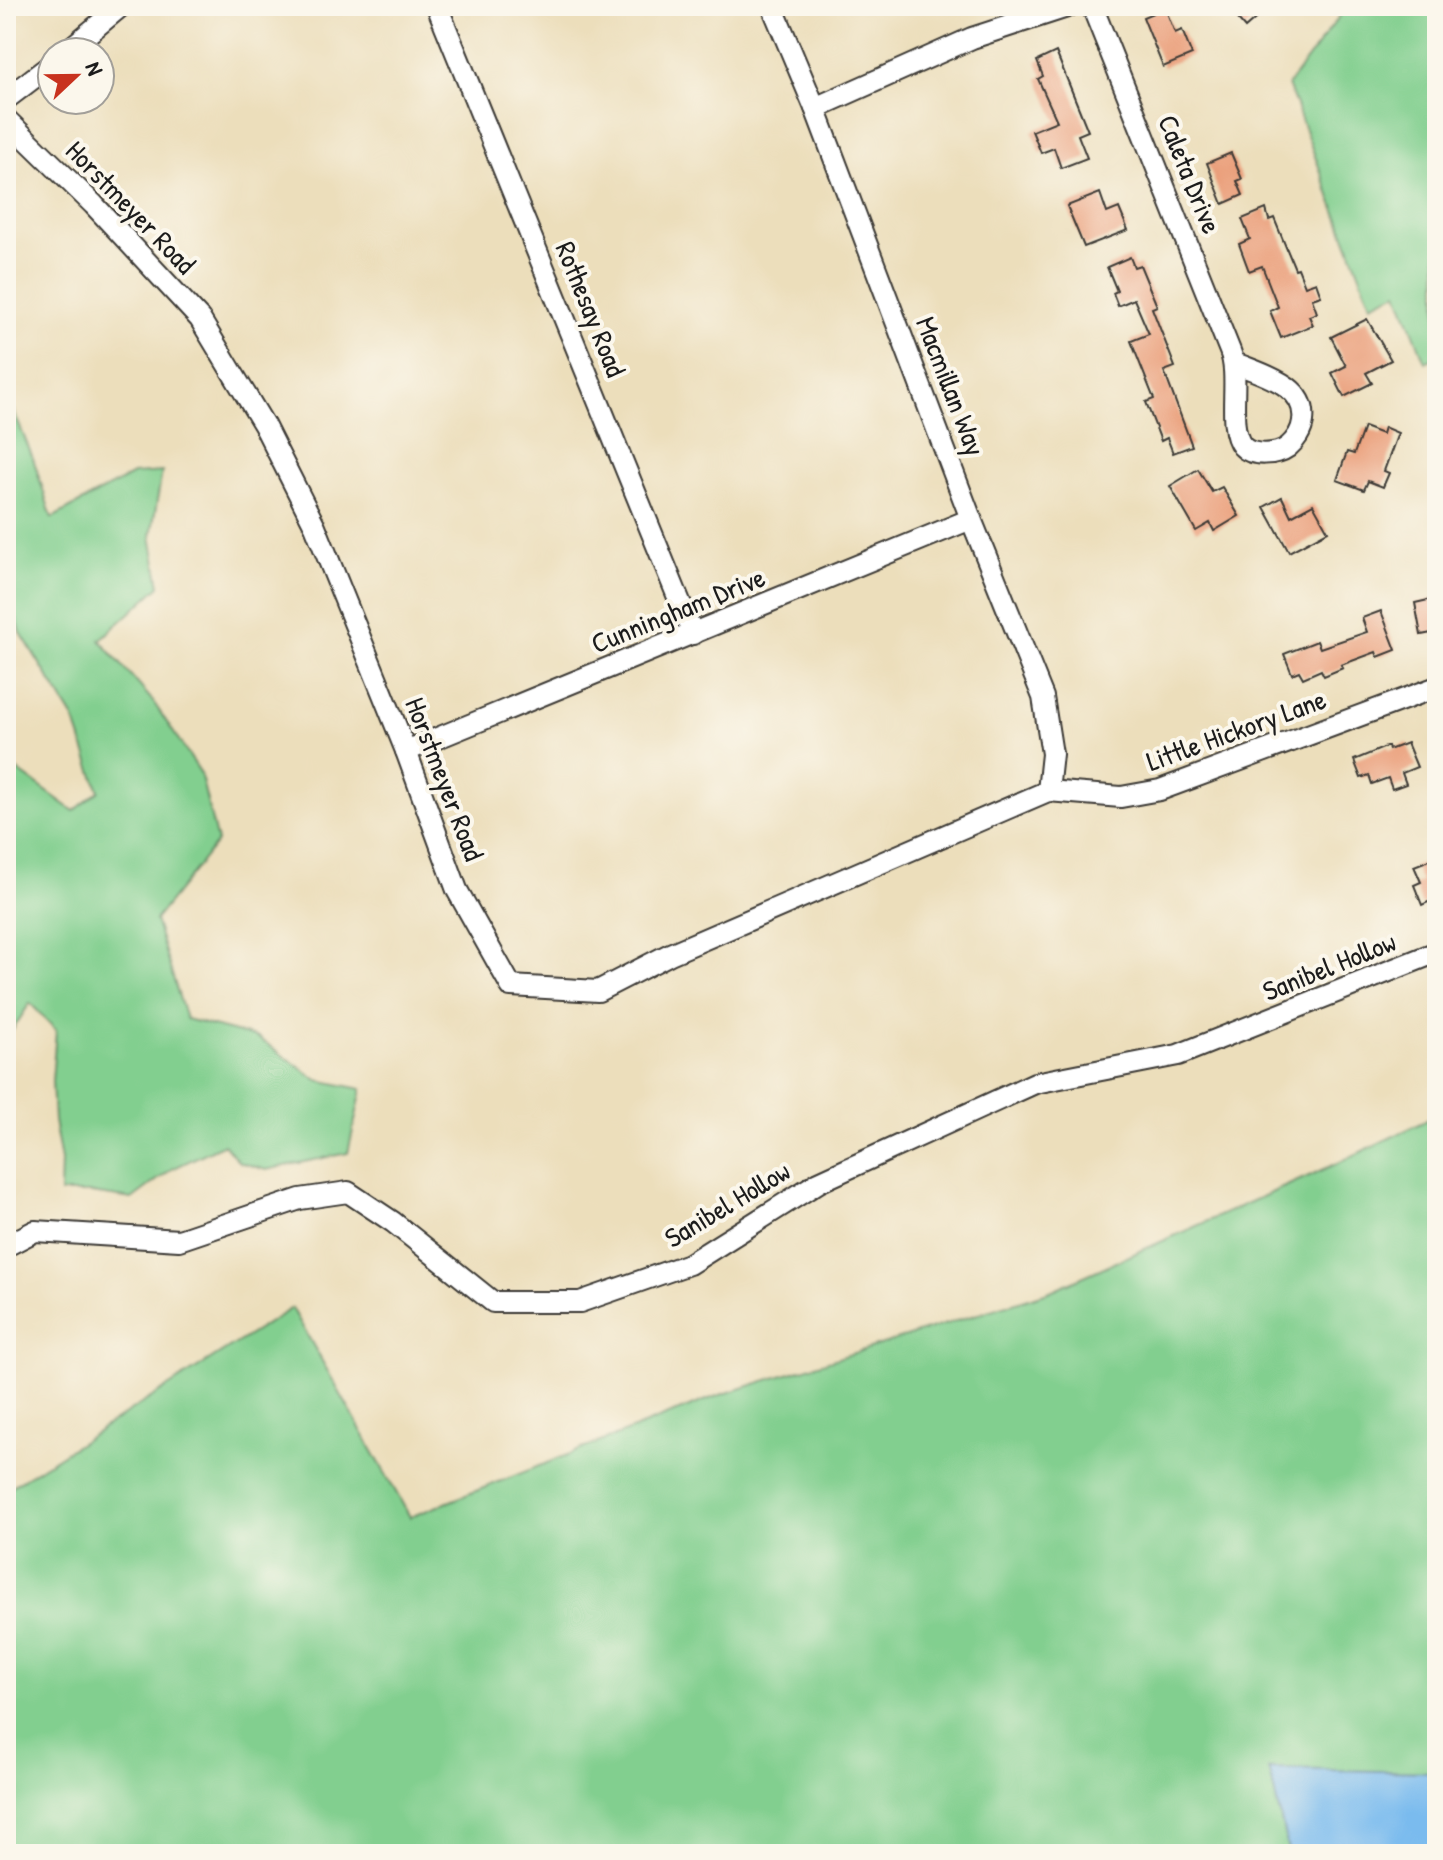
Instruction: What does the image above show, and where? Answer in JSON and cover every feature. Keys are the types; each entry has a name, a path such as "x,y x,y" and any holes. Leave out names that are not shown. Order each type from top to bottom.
{"street":[{"path":"85,36 121,6"},
{"name":"Rothesay Road","path":"437,6 693,634"},
{"name":"Macmillan Way","path":"772,6 815,108 971,519 1043,697 1052,754 1048,791"},
{"path":"815,108 972,38 1070,6"},
{"name":"Caleta Drive","path":"1092,6 1235,363 1236,431 1243,446 1254,453 1270,453 1286,448 1302,427 1304,415 1299,400 1290,388 1235,363"},
{"path":"6,99 36,76"},
{"name":"Horstmeyer Road","path":"6,119 94,205 200,319 264,425 315,526 406,751 457,890 511,986 598,991 670,954 1048,791"},
{"name":"Cunningham Drive","path":"406,751 971,519"},
{"name":"Little Hickory Lane","path":"1048,791 1121,797 1160,790 1437,687"},
{"name":"Sanibel Hollow","path":"6,1246 35,1231 179,1240 300,1199 348,1192 393,1222 493,1302 580,1302 689,1264 819,1182 1035,1083 1178,1055 1437,952"}],"green space":[{"path":"1347,6 1437,6 1437,357 1425,362 1398,292 1371,304 1288,85"},
{"path":"6,393 33,458 52,518 133,474 162,472 151,536 160,586 100,640 152,700 200,772 217,842 155,920 186,1019 258,1038 318,1080 362,1089 348,1153 266,1170 239,1162 224,1144 172,1169 132,1199 91,1193 60,1193 61,1161 54,1121 52,1081 56,1030 30,1003 6,1040 6,762 74,811 99,791 74,719 21,633 6,587"},
{"path":"1437,1115 1437,1854 6,1854 6,1490 292,1308 410,1517 717,1396 1048,1292 1338,1163"}],"water":[{"path":"1269,1769 1437,1772 1437,1854 1289,1854"}],"building":[{"path":"1226,6 1270,6 1245,28"},
{"path":"1165,8 1175,33 1182,30 1192,55 1163,67 1143,17"},
{"path":"1056,52 1088,131 1078,135 1087,158 1061,168 1054,148 1041,153 1032,131 1057,121 1038,79 1043,76 1037,61"},
{"path":"1231,153 1242,179 1237,181 1243,195 1223,204 1207,163"},
{"path":"1100,193 1107,213 1119,208 1128,230 1084,247 1067,206"},
{"path":"1266,209 1269,220 1274,218 1305,286 1316,282 1321,296 1312,299 1317,313 1309,316 1313,325 1281,338 1270,311 1278,307 1262,266 1249,271 1239,244 1250,239 1242,219"},
{"path":"1130,257 1134,267 1140,265 1157,306 1152,308 1175,367 1164,371 1192,446 1173,453 1167,438 1161,441 1146,402 1154,399 1131,341 1149,334 1134,299 1118,306 1113,293 1117,291 1107,267"},
{"path":"1367,319 1391,360 1366,373 1372,383 1344,397 1332,373 1346,366 1331,337"},
{"path":"1364,427 1382,434 1384,427 1398,433 1384,471 1389,473 1383,487 1368,481 1364,490 1337,480 1347,452 1354,454"},
{"path":"1198,469 1212,492 1222,487 1239,516 1214,531 1210,523 1196,531 1170,486"},
{"path":"1282,497 1291,516 1313,504 1328,531 1289,552 1264,507"},
{"path":"1437,598 1437,632 1421,635 1415,603"},
{"path":"1381,611 1396,650 1378,657 1376,652 1341,665 1343,668 1324,676 1321,670 1303,678 1299,671 1292,674 1284,654 1317,641 1320,648 1367,632 1362,618"},
{"path":"1407,743 1417,767 1402,773 1406,784 1392,789 1388,778 1372,784 1369,775 1361,778 1354,760 1388,746 1389,750"},
{"path":"1437,857 1437,898 1422,905 1414,885 1421,882 1414,866"}]}
